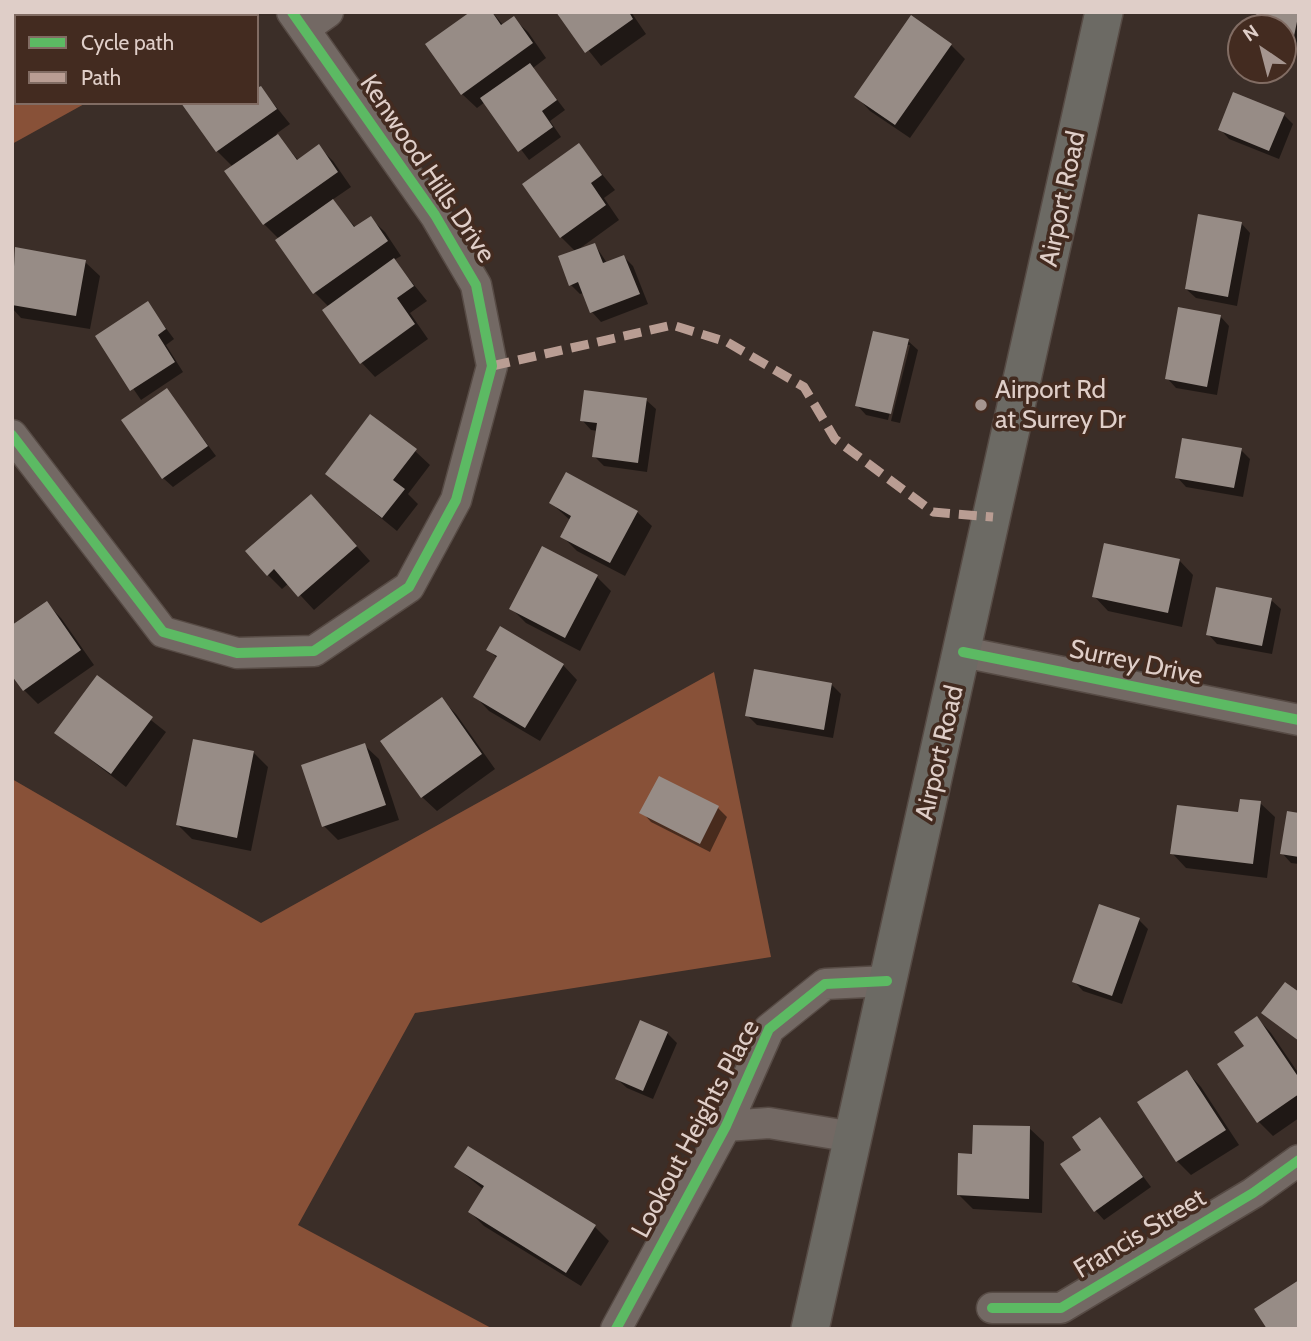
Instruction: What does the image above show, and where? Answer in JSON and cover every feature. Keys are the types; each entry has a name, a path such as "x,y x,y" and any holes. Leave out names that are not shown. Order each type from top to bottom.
{"main road":[{"name":"Airport Road","path":"810,1329 1104,12"}],"street":[{"name":"Kenwood Hills Drive","path":"12,435 163,632 237,653 314,651 409,587 456,500 492,366 476,285 435,215 308,18"},
{"name":"Surrey Drive","path":"963,652 1299,720"},
{"name":"Lookout Heights Place","path":"616,1329 726,1126 769,1029 825,984 887,981"},
{"name":"Lookout Heights Place","path":"726,1126 769,1124 853,1137"},
{"name":"Francis Street","path":"992,1308 1061,1308 1253,1193 1299,1160"}],"shaded area":[{"path":"12,12 38,12 40,14 14,14 14,105 82,105 12,144"},
{"path":"714,672 771,957 415,1013 298,1225 493,1329 12,1329 12,779 261,923"}],"building":[{"path":"194,12 195,14 138,14"},
{"path":"470,12 492,12 501,25 514,16 533,43 461,95 425,44"},
{"path":"556,12 629,12 633,19 585,53"},
{"path":"1299,12 1297,22 1297,14 1256,14"},
{"path":"911,15 952,44 895,125 854,97"},
{"path":"530,63 557,100 542,111 553,127 518,152 480,98"},
{"path":"261,86 277,109 216,152 182,105 259,105"},
{"path":"1233,92 1285,113 1269,151 1218,130"},
{"path":"278,134 297,160 319,144 338,172 263,225 224,171"},
{"path":"579,143 602,175 591,183 606,205 560,238 522,184"},
{"path":"333,199 354,227 371,216 388,241 313,294 275,240"},
{"path":"1198,214 1242,222 1228,297 1185,289"},
{"path":"595,243 603,263 624,255 640,294 590,313 578,282 569,286 558,256"},
{"path":"15,247 86,260 76,316 12,305"},
{"path":"394,258 414,286 397,298 415,324 360,364 322,310"},
{"path":"148,301 166,329 158,335 175,362 130,391 95,336"},
{"path":"1178,307 1221,315 1207,387 1165,379"},
{"path":"873,331 909,339 891,414 855,406"},
{"path":"167,388 208,446 162,479 121,420"},
{"path":"584,390 647,398 638,463 592,457 597,423 580,421"},
{"path":"370,414 417,449 393,480 405,489 382,518 325,474"},
{"path":"1182,438 1242,448 1234,488 1175,478"},
{"path":"566,472 638,511 610,563 560,537 571,516 549,503"},
{"path":"311,494 357,546 298,597 274,569 267,576 245,551"},
{"path":"1104,543 1180,559 1168,613 1092,597"},
{"path":"542,546 598,575 565,638 509,609"},
{"path":"1216,587 1272,598 1262,646 1206,635"},
{"path":"47,601 81,650 23,691 12,676 12,625"},
{"path":"500,626 564,664 525,728 473,697 497,656 486,650"},
{"path":"754,669 832,683 824,730 745,716"},
{"path":"97,675 153,717 111,774 54,733"},
{"path":"442,697 482,754 421,798 380,741"},
{"path":"193,739 254,751 237,838 176,825"},
{"path":"365,743 386,805 322,827 301,765"},
{"path":"659,776 719,806 700,844 639,813"},
{"path":"1240,799 1261,801 1253,864 1170,854 1177,805 1238,812"},
{"path":"1287,811 1299,813 1299,857 1280,854"},
{"path":"1099,904 1140,918 1112,996 1072,982"},
{"path":"1285,982 1299,992 1299,1041 1261,1013"},
{"path":"1257,1016 1299,1078 1299,1094 1257,1123 1217,1064 1244,1046 1234,1032"},
{"path":"640,1020 668,1032 643,1091 615,1079"},
{"path":"1187,1070 1226,1130 1176,1162 1137,1102"},
{"path":"1100,1117 1143,1177 1094,1212 1060,1164 1081,1150 1072,1137"},
{"path":"973,1125 1030,1126 1029,1199 957,1195 958,1153 972,1154"},
{"path":"468,1146 596,1225 566,1273 468,1212 484,1186 454,1167"},
{"path":"1299,1280 1299,1329 1267,1329 1254,1309"}],"marked path":[{"path":"492,366 672,325 727,342 804,387 835,439 933,512 993,517"}],"cycle path":[{"path":"12,435 163,632 237,653 314,651 409,587 456,500 492,366 476,285 435,215 292,12"},
{"path":"963,652 1299,720"},
{"path":"616,1329 726,1126 769,1029 825,984 887,981"},
{"path":"992,1308 1061,1308 1253,1193 1299,1160"}],"place":[{"name":"Airport Rd at Surrey Dr","path":"981,405"}]}
